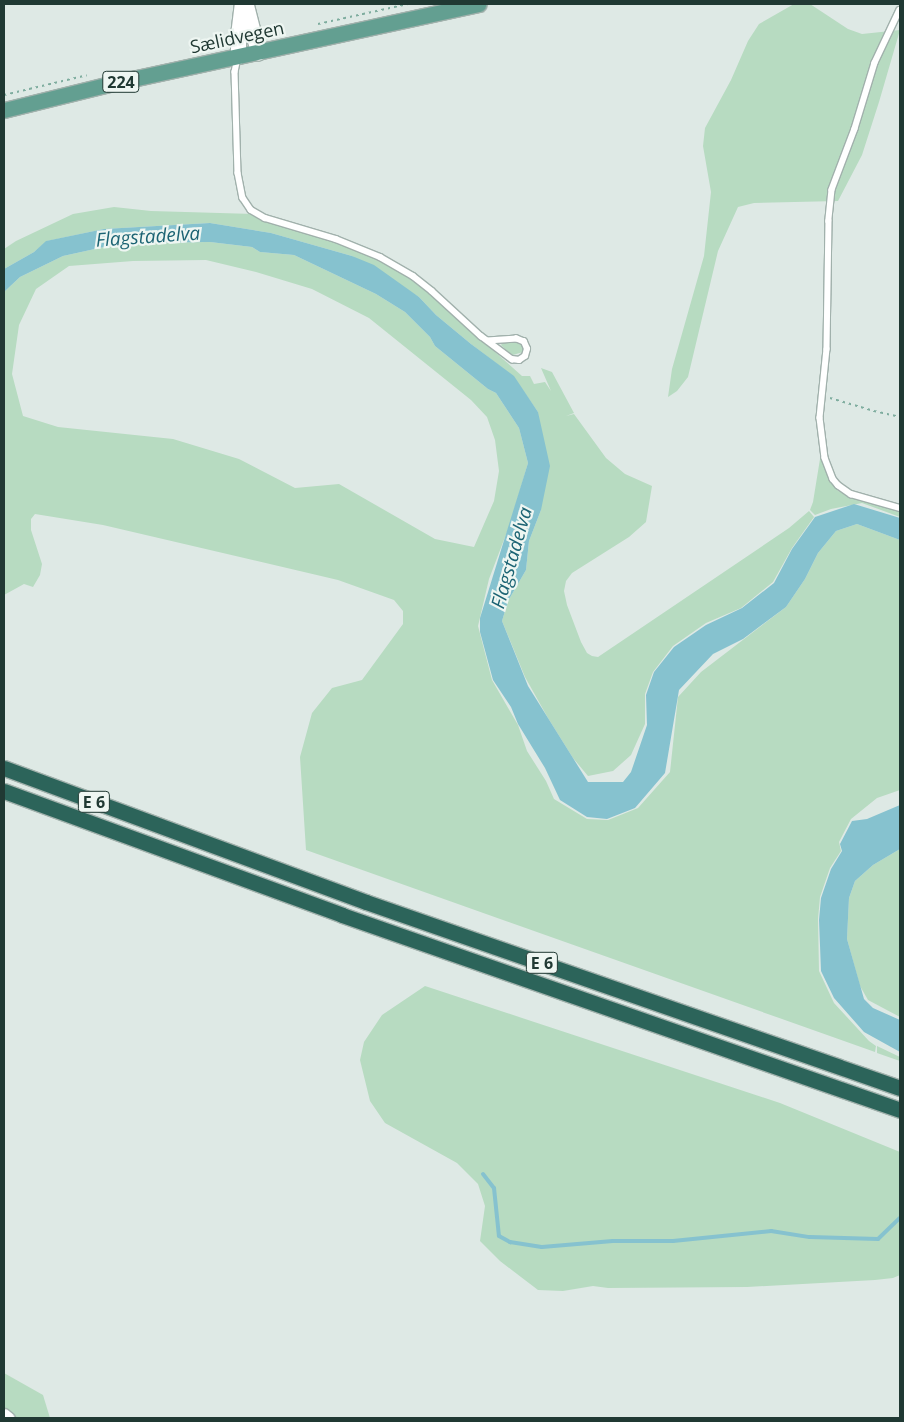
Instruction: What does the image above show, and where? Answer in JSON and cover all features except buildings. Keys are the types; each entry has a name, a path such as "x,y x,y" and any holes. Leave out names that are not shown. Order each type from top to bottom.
{"highway":[{"name":"E 6","path":"4,768 366,902 900,1088"},
{"name":"E 6","path":"4,791 333,912 900,1110"}],"main road":[{"path":"242,4 245,34 258,52"},
{"path":"238,56 245,34 246,4"},
{"name":"Sælidvegen","path":"4,110 238,56 479,4"}],"street":[{"path":"4,1414 9,1418"}],"lane":[{"path":"900,10 875,64 832,190 829,221 826,349 821,434 825,458 833,479 851,494 900,508"},
{"path":"238,56 235,72 238,173 243,198 251,210 265,218 350,245 400,268 432,291 488,341 512,359 519,360 525,356 527,349 524,342 517,340 488,341"}],"path":[{"path":"317,24 408,4"},
{"path":"223,39 245,34 278,33"},
{"path":"822,395 900,417"}],"green space":[{"path":"794,4 810,4 848,29 862,34 900,30 879,102 862,155 838,201 754,203 738,207 718,251 688,377 677,391 668,397 672,369 704,256 711,192 703,146 705,128 731,80 748,41 759,24"},
{"path":"114,207 151,211 254,214 357,247 397,268 421,286 522,376 530,376 534,384 545,382 551,391 541,368 552,372 574,413 566,416 574,414 606,458 625,474 652,486 646,522 629,537 572,573 566,581 564,591 567,605 581,642 587,653 592,656 598,657 789,528 809,511 814,517 792,548 773,582 741,608 706,623 673,646 653,672 645,694 645,724 631,755 613,771 588,776 573,758 525,677 502,621 508,601 526,570 529,541 541,510 538,412 513,376 436,315 419,297 352,256 271,233 210,223 104,229 47,241 34,252 4,269 4,249 16,241 73,214"},
{"path":"210,242 252,247 260,252 294,255 376,294 405,312 430,337 435,346 488,389 496,393 519,428 528,463 510,524 489,579 478,626 492,680 518,725 527,751 546,781 554,799 587,819 608,820 638,808 670,772 678,697 701,672 786,607 805,579 818,553 836,531 857,524 900,540 900,790 877,798 851,819 839,842 841,851 830,868 820,897 818,919 819,971 834,1003 869,1041 876,1046 875,1052 306,850 300,757 312,713 332,688 362,680 403,624 403,611 394,600 338,580 103,525 35,514 31,519 31,530 42,564 40,575 33,587 24,584 4,595 4,292 20,277 63,256 122,243","holes":["206,260 256,272 312,289 369,318 471,400 487,417 495,440 499,471 494,501 474,547 435,539 339,484 295,488 239,459 173,439 58,427 23,416 12,374 19,325 36,289 69,266 133,261"]},
{"path":"504,341 522,341 523,352 513,355 501,345"},
{"path":"823,457 838,491 900,507 900,517 862,503 831,509 815,515 810,510 820,459"},
{"path":"900,849 900,1017 868,1000 860,986 847,939 849,898 855,881 873,865"},
{"path":"425,986 780,1103 900,1152 900,1275 893,1278 875,1280 747,1287 608,1288 593,1286 563,1291 538,1290 500,1261 480,1241 485,1206 478,1184 457,1163 385,1123 370,1101 360,1060 364,1042 382,1015"},
{"path":"877,1046 900,1057 900,1061 877,1053"},
{"path":"4,1373 43,1395 50,1418 14,1418 4,1409"}],"water":[{"name":"Flagstadelva","path":"210,223 271,233 352,256 374,265 419,297 436,315 514,376 538,412 550,466 541,510 529,541 526,570 508,601 502,621 528,686 588,782 623,782 631,772 647,725 646,695 654,672 674,647 706,625 742,608 774,583 792,549 815,517 854,504 900,518 900,540 857,524 836,531 818,553 805,579 786,607 743,639 713,654 679,690 665,773 635,808 607,819 587,817 560,800 545,768 518,724 511,707 493,680 480,632 480,618 528,463 519,428 496,393 488,389 435,346 430,337 405,312 376,294 294,255 260,252 252,247 210,242 122,243 63,256 20,277 4,292 4,269 34,252 46,241 104,229"},
{"path":"900,805 900,849 873,865 855,881 849,898 847,939 864,999 873,1008 900,1020 900,1052 864,1032 834,998 821,971 819,920 821,898 831,869 842,851 840,844 852,821 867,819"}],"waterway":[{"path":"483,1174 494,1188 499,1236 510,1242 542,1247 613,1241 673,1241 771,1231 810,1237 878,1239 900,1218"}]}
